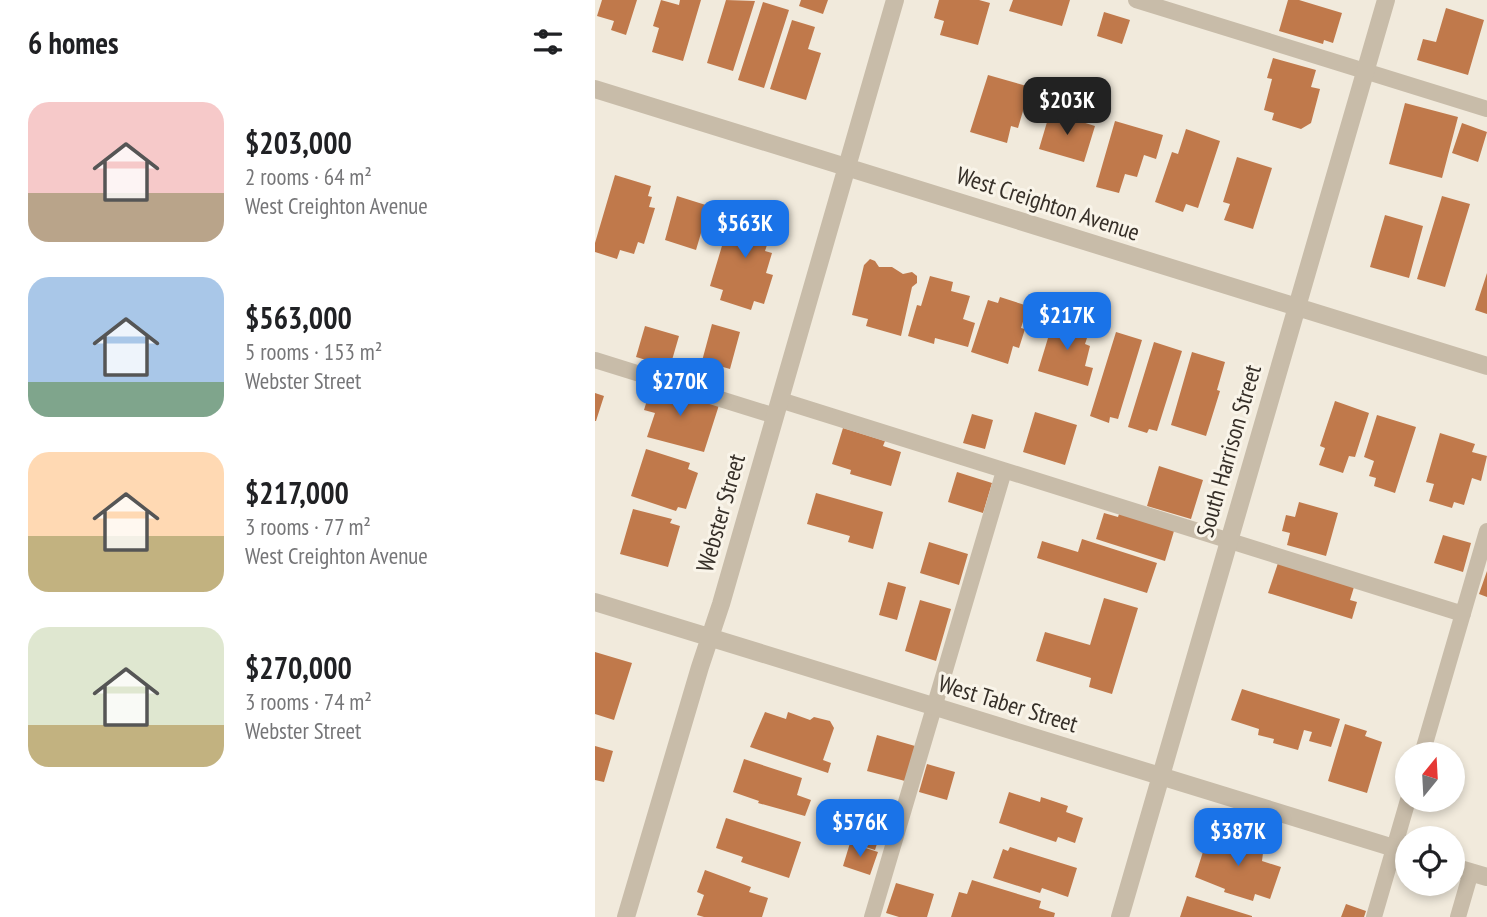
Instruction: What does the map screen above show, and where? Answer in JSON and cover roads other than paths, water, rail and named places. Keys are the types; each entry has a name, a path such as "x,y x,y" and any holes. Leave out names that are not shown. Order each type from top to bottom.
{"street":[{"name":"Webster Street","path":"626,917 895,0"},
{"name":"South Harrison Street","path":"1120,917 1386,0"},
{"name":"West Creighton Avenue","path":"595,89 1487,366"},
{"name":"West Taber Street","path":"595,602 1395,848"}],"lane":[{"path":"1136,0 1487,109"},
{"path":"595,360 1004,471 1463,614"},
{"path":"872,917 1004,471"},
{"path":"1426,742 1487,531"},
{"path":"1374,917 1395,863"},
{"path":"1458,917 1479,875"}]}
